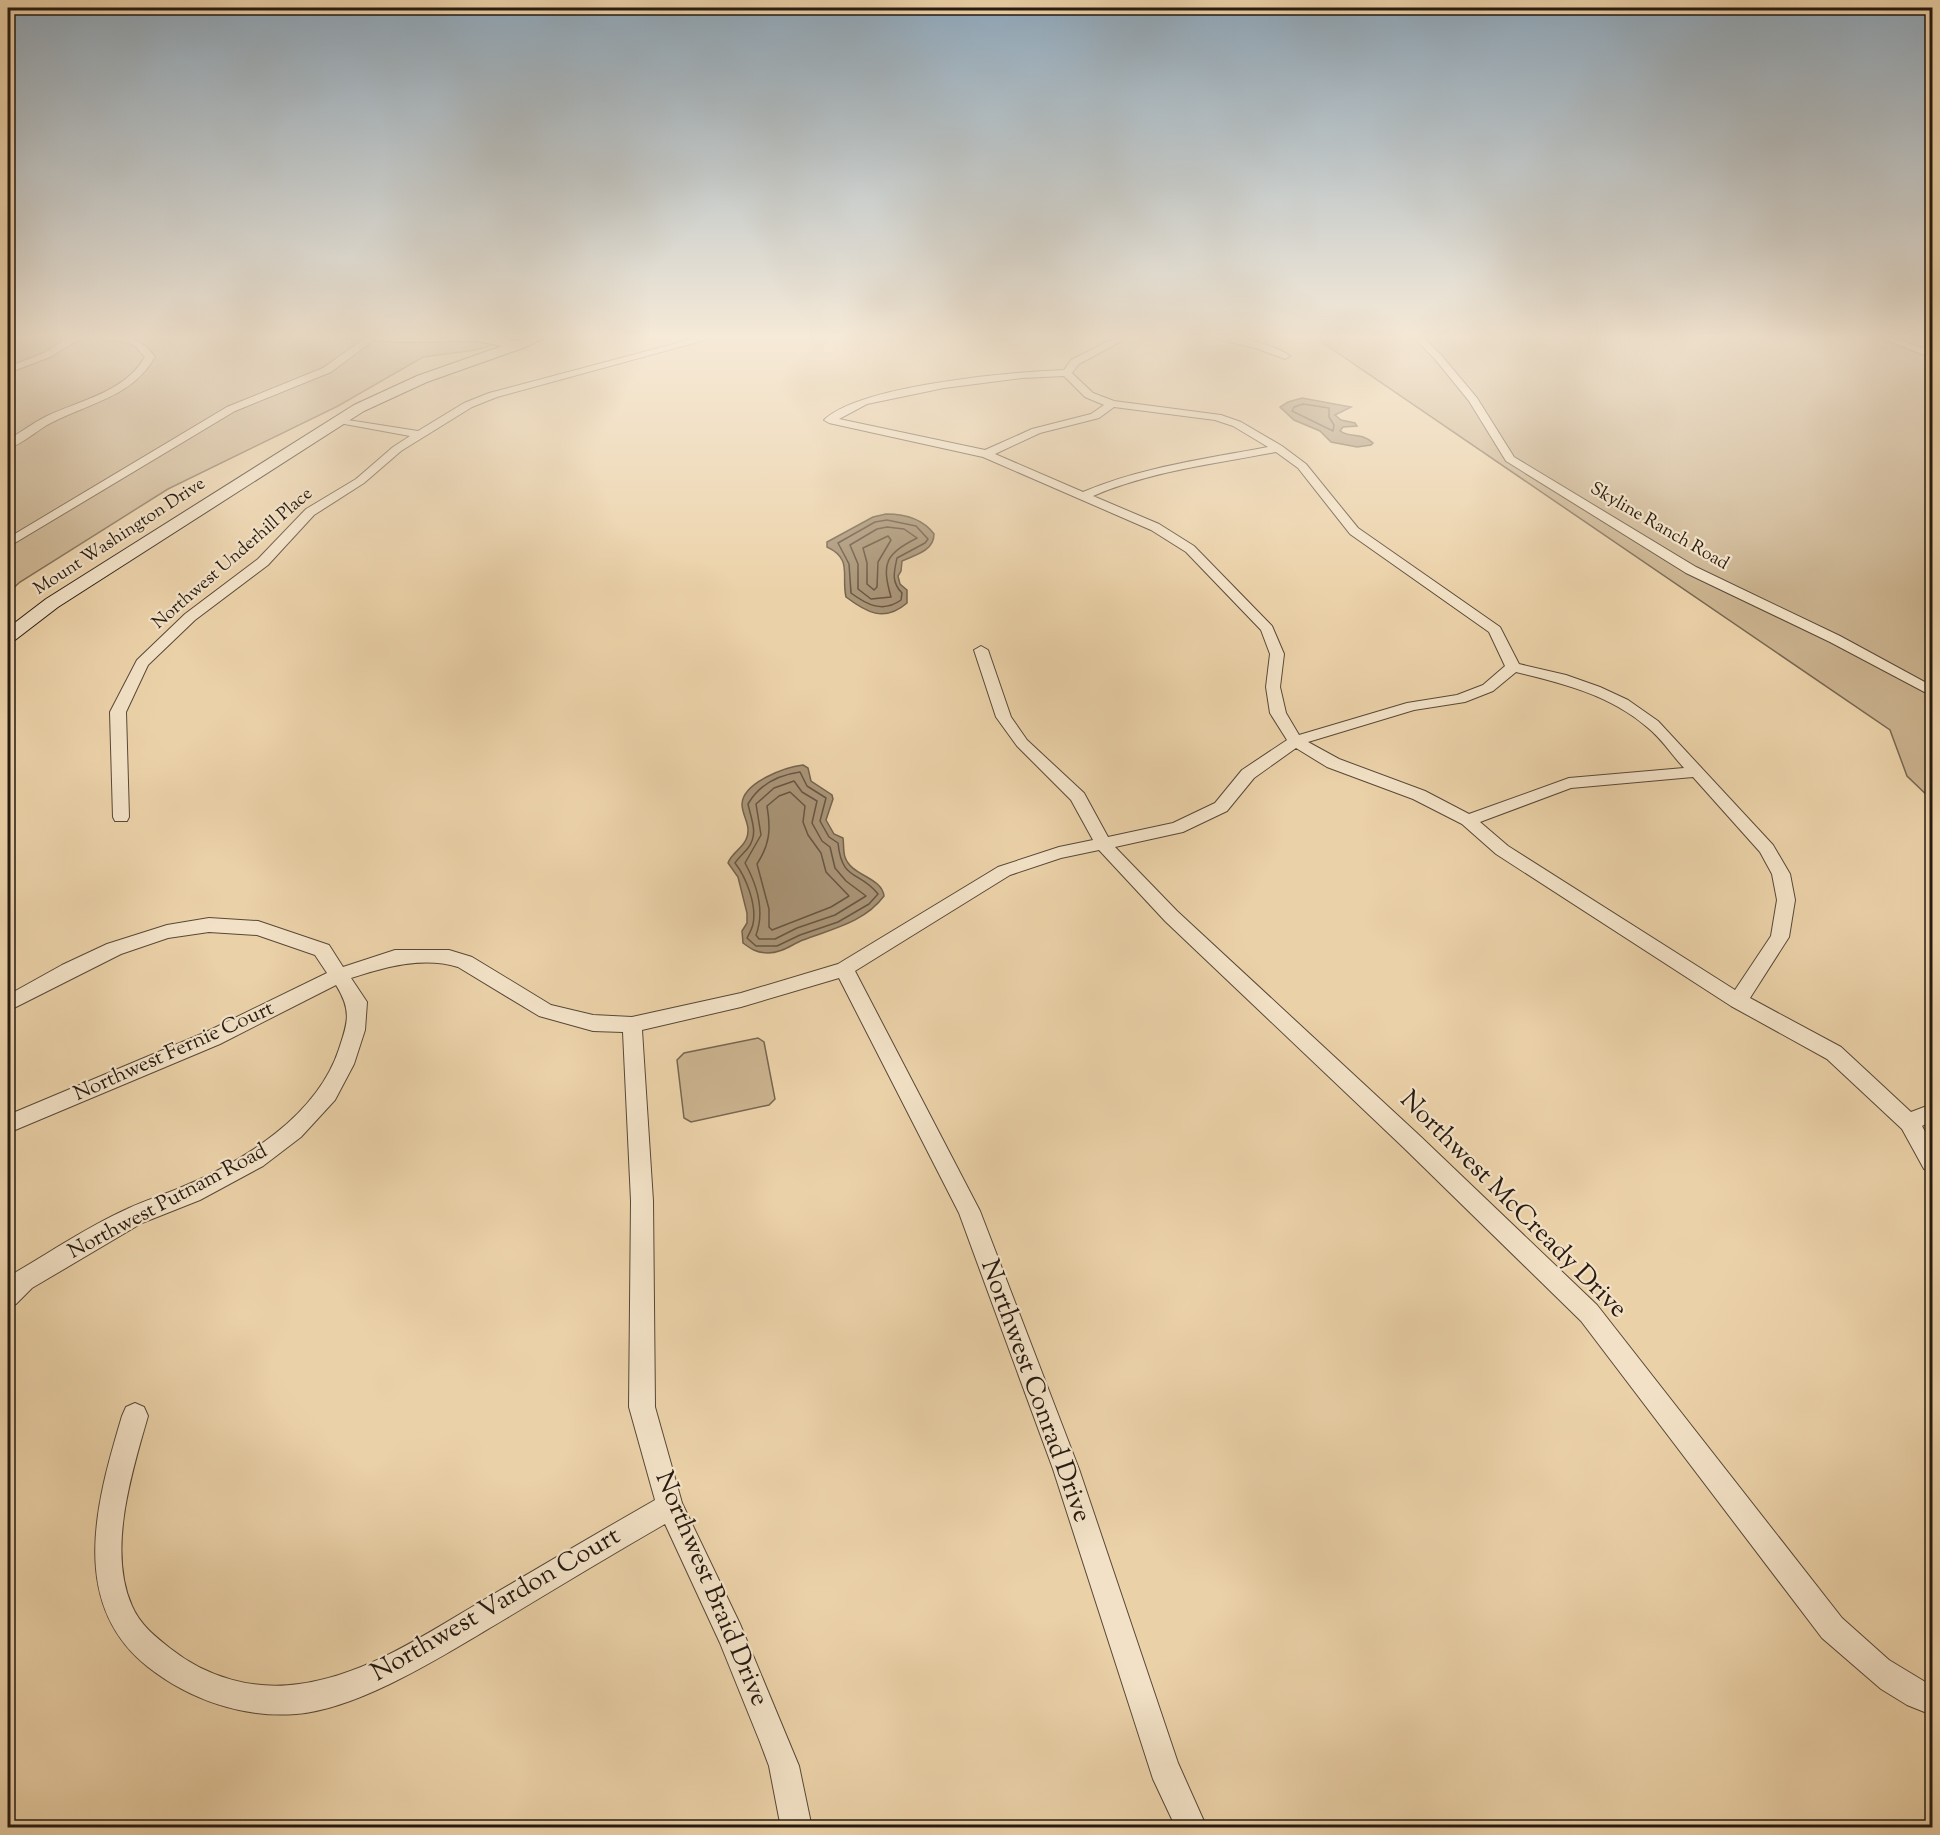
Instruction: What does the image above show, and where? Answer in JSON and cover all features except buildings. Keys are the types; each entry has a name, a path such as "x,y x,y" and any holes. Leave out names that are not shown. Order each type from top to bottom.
{"main road":[{"name":"Mount Washington Drive","path":"8,636 52,603 339,420"}],"street":[{"path":"8,445 48,420"},
{"path":"8,543 213,420"},
{"path":"339,420 421,435"},
{"name":"Northwest Underhill Place","path":"121,817 118,712 142,663 190,617 262,562 310,512 360,481 397,449 445,420"},
{"path":"830,420 986,454 1155,527 1190,549 1267,629 1277,654 1274,687 1278,713 1295,741 1333,763 1419,795 1468,820 1502,850 1738,1001 1834,1053 1909,1123 1932,1162"},
{"path":"986,454 1036,431 1081,420"},
{"path":"1224,420 1237,424 1278,448 1302,466 1353,531 1495,630 1512,667 1561,678 1623,702 1653,724 1767,849 1781,874 1786,900 1780,937 1738,1001"},
{"name":"Skyline Ranch Road","path":"1485,420 1510,459 1691,570 1835,639 1932,692"},
{"path":"1085,495 1118,481 1149,473 1278,448"},
{"name":"Northwest McCready Drive","path":"981,650 1004,717 1022,743 1078,797 1103,844 1171,916 1412,1142 1588,1313 1832,1628 1875,1668 1919,1696 1932,1701"},
{"name":"Northwest Fernie Court","path":"8,1125 213,1038 340,975 395,957 449,957 465,962 546,1011 593,1023 632,1025 741,1000 844,969 1004,871 1059,853 1177,828 1221,807 1248,774 1295,741 1412,706 1460,699 1488,688 1512,667"},
{"path":"1468,820 1569,783 1696,772"},
{"name":"Northwest Putnam Road","path":"8,1004 69,970 114,949 167,932 209,925 258,928 322,950 357,1002 355,1030 344,1064 328,1094 294,1131 255,1159 192,1192 134,1216 24,1280 8,1296"},
{"name":"Northwest Conrad Drive","path":"844,969 969,1211 1066,1469 1164,1768 1192,1827"},
{"name":"Northwest Braid Drive","path":"632,1025 642,1201 640,1397 670,1506 730,1634 776,1742 784,1766 797,1827"},
{"path":"1909,1123 1932,1112"},
{"name":"Northwest Vardon Court","path":"135,1416 113,1499 108,1571 114,1595 127,1626 152,1655 213,1689 270,1700 318,1695 363,1681 435,1644 670,1506"}],"shaded area":[{"path":"8,420 310,420 168,489 20,582 8,593"},
{"path":"1435,420 1932,420 1932,800 1907,776 1890,730"},
{"path":"758,1038 764,1042 775,1099 769,1105 691,1122 684,1118 677,1060 684,1053"}],"water":[{"path":"1294,420 1341,420 1355,423 1357,426 1343,427 1340,431 1364,437 1373,443 1357,447 1331,442 1320,431"},
{"path":"886,514 913,518 934,534 931,545 902,561 898,576 900,584 907,590 907,603 891,613 883,614 868,611 846,597 843,562 835,552 827,547 827,542 873,517"},
{"path":"803,765 808,768 811,781 832,795 833,799 826,820 834,834 843,838 844,855 848,863 878,885 884,896 867,912 847,924 777,952 761,952 743,943 742,931 747,923 747,913 738,877 728,863 747,837 748,828 742,804 744,796 757,783 776,772"}]}
